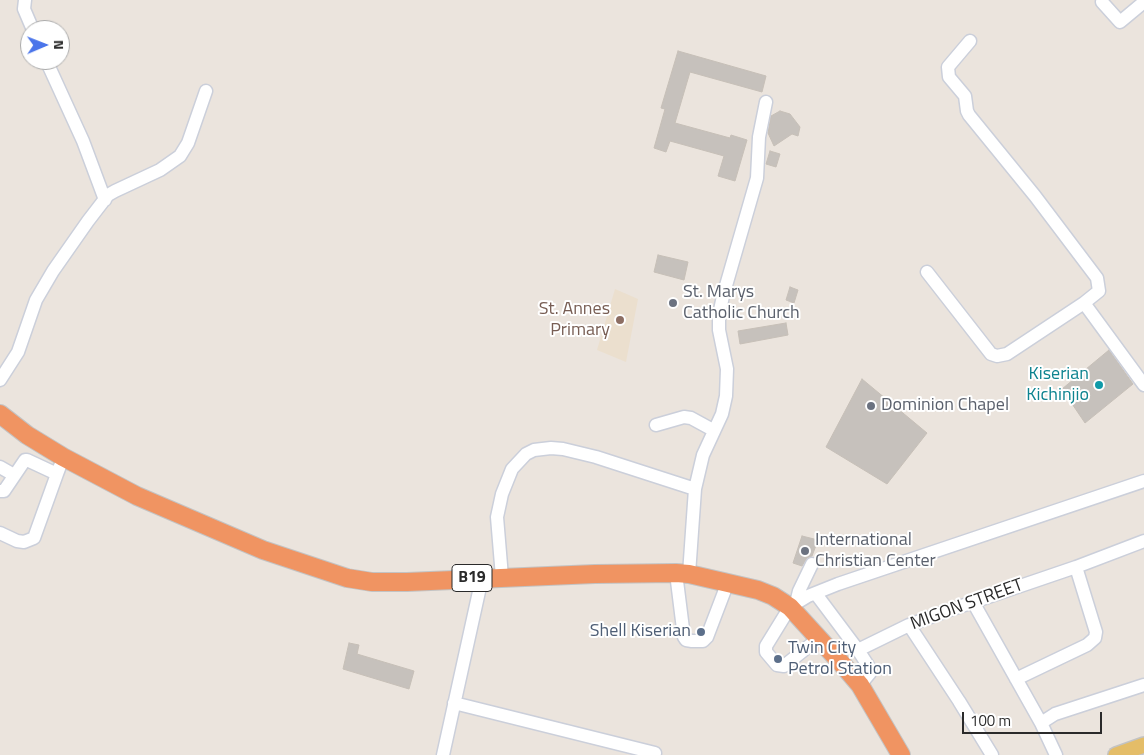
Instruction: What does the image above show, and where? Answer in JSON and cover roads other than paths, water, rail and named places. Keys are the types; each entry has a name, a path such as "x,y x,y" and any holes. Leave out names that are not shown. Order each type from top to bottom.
{"highway":[{"name":"B19","path":"2,418 63,457 137,496 263,550 347,578 372,582 595,574 683,574 728,582 758,590 793,605 860,685 901,755"}],"main road":[{"path":"1116,755 1144,745"}],"street":[{"path":"25,0 24,9 29,20"},
{"path":"1102,2 1120,22 1144,2"},
{"path":"927,272 991,354 997,356 1007,354 1099,291 1097,278 1035,196 969,115 965,96 947,73 948,67 970,41"},
{"path":"50,70 82,141 105,200"},
{"path":"0,380 18,352 36,300 53,271 105,200 115,191 160,170 180,156 188,143 206,91"},
{"path":"728,582 707,637 703,641 692,642 686,640 684,637 683,574 695,489 702,455 722,414 726,396 727,369 719,330 719,315 757,178 759,137 766,102"},
{"path":"1084,303 1144,385"},
{"path":"656,425 691,418 713,430"},
{"path":"502,577 497,517 502,494 512,469 526,454 534,450 552,448 596,457 695,489"},
{"path":"0,533 18,542 34,538 63,457"},
{"path":"0,491 4,490 22,462 27,460 57,474"},
{"path":"0,467 14,475"},
{"path":"793,605 808,596 838,584 1144,481"},
{"name":"MIGON STREET","path":"858,650 909,625 1076,567 1144,541"},
{"path":"812,564 793,605 766,646 768,654 777,665 786,666 819,638"},
{"path":"1016,679 1087,645 1095,638 1096,632 1076,567"},
{"path":"443,755 482,578"},
{"path":"816,594 870,667 870,673 860,685"},
{"path":"973,602 1041,723 1056,755"},
{"path":"909,625 960,701 992,755"},
{"path":"1041,723 1055,714 1144,685"},
{"path":"454,703 655,753"}],"place":[{"name":"St. Marys Catholic Church","path":"673,303"},
{"name":"St. Annes Primary","path":"620,320"},
{"name":"Kiserian Kichinjio","path":"1099,385"},
{"name":"Dominion Chapel","path":"871,406"},
{"name":"International Christian Center","path":"805,551"},
{"name":"Shell Kiserian","path":"701,632"},
{"name":"Twin City Petrol Station","path":"778,659"}]}
